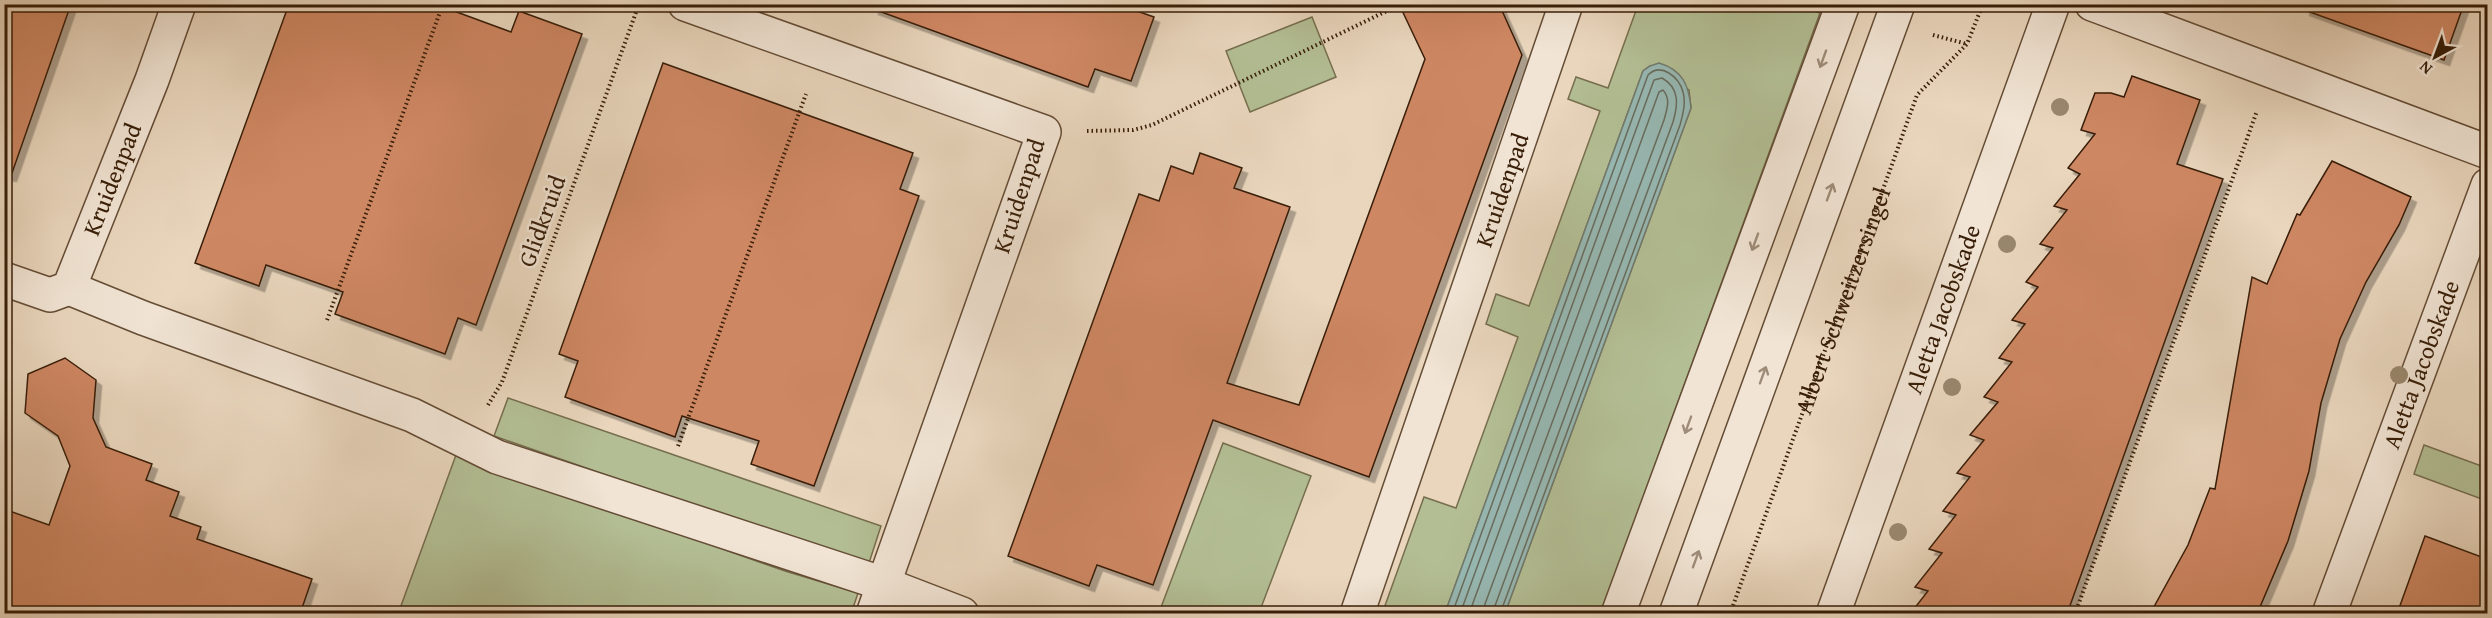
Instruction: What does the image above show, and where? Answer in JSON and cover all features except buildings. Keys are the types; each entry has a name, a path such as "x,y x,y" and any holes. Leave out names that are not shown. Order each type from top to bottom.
{"street":[{"name":"Kruidenpad","path":"69,288 152,80 179,4"},
{"name":"Kruidenpad","path":"685,4 1044,132 878,598"},
{"name":"Kruidenpad","path":"1357,614 1566,4"},
{"path":"1618,614 1843,4"},
{"name":"Albert Schweitzersingel","path":"1676,614 1898,4"},
{"name":"Aletta Jacobskade","path":"1833,614 2053,4"},
{"path":"2091,4 2487,152"},
{"name":"Aletta Jacobskade","path":"2330,614 2487,185"},
{"path":"4,279 50,296 69,288 122,310 412,415 497,458 878,598 962,614"}],"path":[{"path":"327,320 443,4"},
{"name":"Glidkruid","path":"464,441 502,382 639,4"},
{"name":"Albert Schweitzersingel","path":"1730,614 1917,95 1967,44 1983,4"},
{"path":"1044,132 1133,130 1152,125 1399,6"},
{"path":"678,446 821,52"},
{"path":"2075,614 2271,71"}],"green space":[{"path":"1638,5 1797,5 1820,13 1601,613 1505,613 1691,108 1689,90 1650,66 1643,71 1445,613 1382,614 1424,497 1456,508 1518,337 1486,324 1496,294 1529,306 1600,111 1568,99 1576,77 1608,88"},
{"path":"1312,17 1336,77 1250,112 1226,51"},
{"path":"508,398 881,526 868,566 494,436"},
{"path":"1223,443 1311,476 1259,613 1170,613 1160,610"},
{"path":"2424,445 2487,468 2487,501 2414,474"},
{"path":"456,455 785,571 858,593 851,614 398,614"}],"water":[{"path":"1659,63 1674,70 1683,80 1689,93 1691,108 1505,613 1445,613 1643,71"}]}
